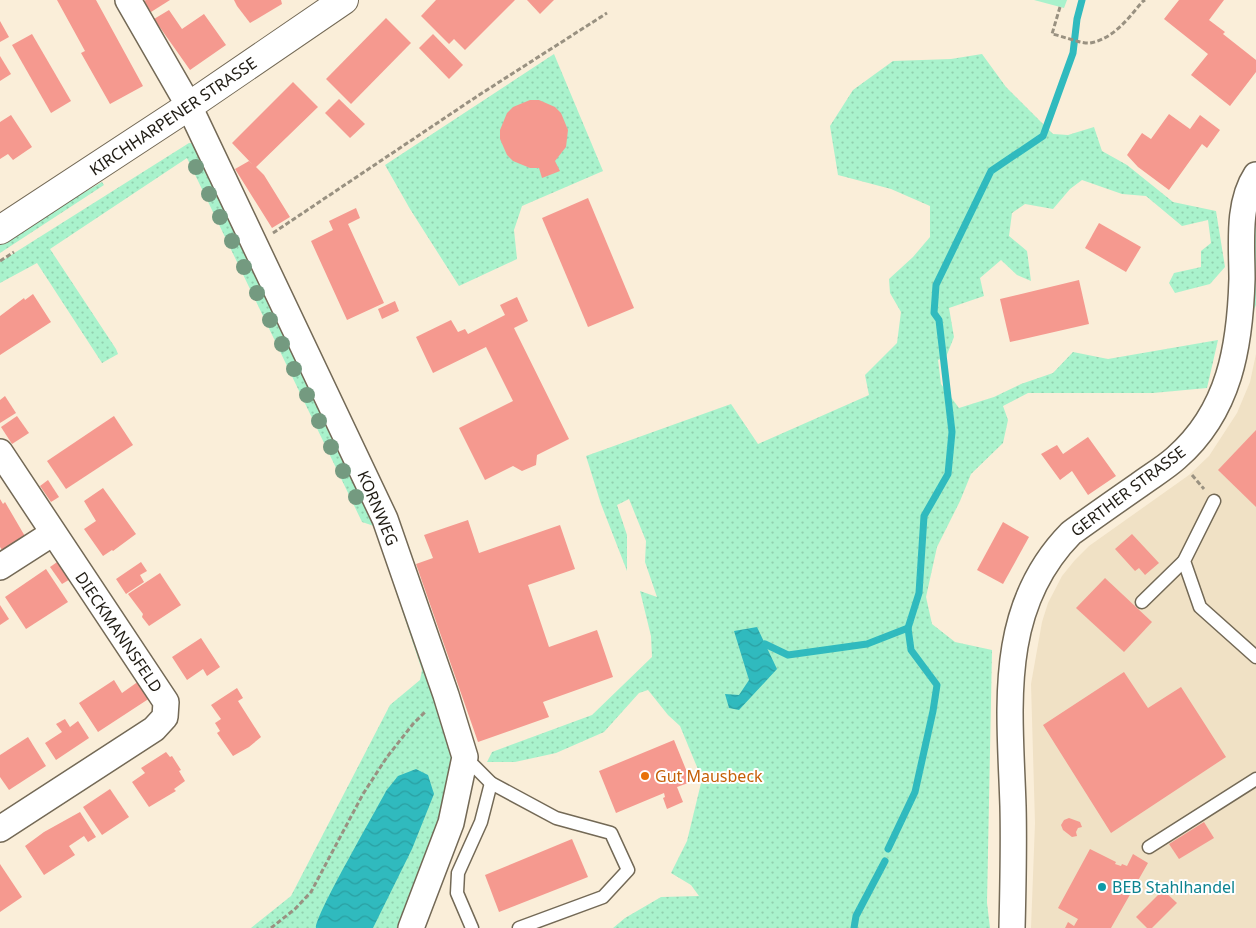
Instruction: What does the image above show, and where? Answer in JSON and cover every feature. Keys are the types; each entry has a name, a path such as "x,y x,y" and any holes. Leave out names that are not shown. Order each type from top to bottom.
{"street":[{"name":"KORNWEG","path":"128,0 189,106 385,519 446,695 465,757 451,823 411,928"},
{"name":"KIRCHHARPENER STRASSE","path":"0,230 189,106 344,0"},
{"name":"GERTHER STRASSE","path":"1012,928 1013,822 1009,695 1013,658 1021,616 1028,594 1043,567 1060,543 1071,533 1177,458 1204,429 1221,398 1232,369 1240,326 1244,203 1256,175"},
{"name":"DIECKMANNSFELD","path":"0,452 166,702 165,717 154,728 0,829"},
{"path":"0,567 53,533"}],"lane":[{"path":"1142,602 1184,560 1214,501"},
{"path":"1184,560 1200,607 1256,658"},
{"path":"465,757 491,783 556,818 611,833 628,870 603,897 519,928"},
{"path":"1150,847 1256,779"},
{"path":"472,928 457,893 458,873 481,822 491,783"}],"path":[{"path":"1060,6 1052,34 1089,44 1107,37 1121,26 1146,0"},
{"path":"255,244 478,95 607,13"},
{"path":"1192,474 1201,485"},
{"path":"271,928 295,909 311,892 363,794 387,757 413,724 446,695"}],"shaded area":[{"path":"1256,354 1256,928 1031,928 1035,823 1031,684 1042,622 1048,603 1062,576 1089,546 1189,475 1209,456 1237,413 1250,382"}],"green space":[{"path":"1034,0 1067,0 1064,8"},
{"path":"554,54 603,171 522,206 514,230 517,259 459,286 410,209 385,165"},
{"path":"982,54 1006,87 1053,134 1068,135 1094,127 1102,151 1127,165 1173,202 1216,211 1225,267 1210,284 1175,293 1169,283 1174,273 1201,267 1201,251 1211,243 1208,220 1182,226 1146,196 1122,194 1082,180 1070,189 1053,209 1025,204 1012,213 1009,236 1027,251 1031,281 1017,275 1001,260 980,278 984,296 949,308 954,337 946,357 938,360 941,384 959,408 994,397 1021,384 1053,373 1073,352 1108,359 1218,340 1207,388 1153,393 1028,393 1003,406 1008,420 1003,443 971,474 937,547 926,597 932,624 955,642 992,650 987,903 990,928 613,928 625,918 661,897 699,896 691,885 671,873 687,841 702,779 680,726 668,715 648,690 639,693 604,732 556,753 515,762 487,762 492,752 592,715 652,657 651,636 640,591 657,597 645,562 646,541 629,499 617,505 627,535 627,571 601,504 586,456 731,404 758,444 869,395 865,375 897,343 901,312 890,293 889,279 913,257 930,237 930,206 891,189 838,175 830,126 853,90 893,61 951,59"},
{"path":"189,143 199,144 370,502 455,754 450,794 424,873 398,928 251,928 291,896 390,705 420,680 422,670 374,526 362,522 187,158 50,249 118,354 102,363 37,263 0,283 0,262"},
{"path":"102,182 104,185 0,253 0,244 48,213"},
{"path":"1256,194 1256,305 1254,309 1250,241"}],"water":[{"path":"757,627 777,669 739,710 729,708 725,694 739,695 749,680 734,631"},
{"path":"416,769 428,775 434,794 412,849 373,928 316,928 325,904 386,791 398,776"}],"building":[{"path":"57,0 96,0 143,86 110,104 81,53 85,51"},
{"path":"170,0 151,12 144,1"},
{"path":"234,0 281,0 282,4 250,23"},
{"path":"436,0 515,0 465,50 454,39 449,44 421,16"},
{"path":"527,0 554,0 540,14"},
{"path":"1179,0 1224,0 1209,20 1225,32 1223,34 1256,60 1256,72 1230,106 1191,75 1208,54 1164,19"},
{"path":"169,10 182,29 204,14 226,45 190,70 154,19"},
{"path":"386,18 411,43 351,104 326,79"},
{"path":"0,21 9,37 0,42"},
{"path":"32,34 71,101 51,113 12,45"},
{"path":"433,34 463,65 449,79 419,48"},
{"path":"0,56 11,74 0,81"},
{"path":"293,82 318,107 256,167 264,175 290,217 272,228 235,169 249,161 253,165 232,143"},
{"path":"339,99 365,124 350,138 325,113"},
{"path":"530,100 539,100 555,107 561,113 568,130 566,147 555,161 560,171 542,178 539,168 530,168 513,161 507,155 500,139 500,130 507,113 513,107"},
{"path":"1169,114 1190,129 1200,115 1220,130 1207,148 1202,144 1169,190 1138,167 1127,155 1142,133 1151,139"},
{"path":"11,115 32,147 13,160 8,154 0,159 0,122"},
{"path":"588,198 634,308 588,327 542,218"},
{"path":"356,208 360,218 348,224 384,303 347,320 311,241 333,230 329,221"},
{"path":"1099,223 1141,247 1126,272 1085,248"},
{"path":"1079,280 1089,324 1010,342 1000,299"},
{"path":"33,294 51,322 0,355 0,316 24,298 25,300"},
{"path":"517,297 528,321 514,328 569,439 537,455 536,465 522,471 513,466 485,480 459,428 513,401 486,347 433,373 416,337 451,320 458,332 465,329 468,334 505,315 500,305"},
{"path":"395,301 399,311 382,319 378,309"},
{"path":"5,396 16,413 0,423 0,400"},
{"path":"17,416 29,433 12,444 1,427"},
{"path":"114,416 133,445 66,489 47,461"},
{"path":"1256,430 1256,507 1218,470"},
{"path":"1088,437 1116,476 1088,495 1072,471 1060,480 1041,454 1057,445 1063,454"},
{"path":"48,480 59,497 51,502 40,486"},
{"path":"103,488 136,534 103,556 84,529 96,521 84,501"},
{"path":"0,499 3,504 5,502 26,538 4,553 0,547"},
{"path":"468,520 479,553 560,525 575,569 528,585 549,647 597,630 613,677 543,702 549,717 478,742 416,564 433,558 424,535"},
{"path":"1003,522 1029,537 1003,584 977,570"},
{"path":"1132,534 1159,563 1145,575 1139,568 1135,571 1115,549"},
{"path":"60,560 72,578 62,584 50,567"},
{"path":"141,562 147,571 140,575 144,582 126,594 116,579"},
{"path":"46,569 68,602 26,629 5,597"},
{"path":"160,573 181,605 149,626 142,617 143,614 128,594"},
{"path":"1105,578 1152,622 1124,652 1076,608"},
{"path":"0,605 9,619 0,625"},
{"path":"201,638 220,667 207,676 203,669 187,680 172,657"},
{"path":"1124,672 1148,708 1181,687 1226,757 1111,833 1043,725"},
{"path":"114,680 122,693 139,681 150,698 98,732 79,703"},
{"path":"237,688 243,698 238,701 261,737 249,747 233,756 217,733 220,731 215,723 221,719 211,705"},
{"path":"65,719 70,727 78,721 89,738 56,760 45,743 62,732 56,724"},
{"path":"28,737 46,766 9,790 0,777 0,755"},
{"name":"Gut Mausbeck","path":"674,740 691,782 677,787 683,802 667,809 663,798 665,797 664,793 616,813 599,771"},
{"path":"166,752 170,757 172,756 181,770 179,771 185,781 174,789 176,791 149,807 132,782 145,773 141,768"},
{"path":"110,789 129,817 102,835 83,807"},
{"path":"80,812 96,837 88,842 84,836 69,846 75,855 44,875 25,846 44,832"},
{"path":"1069,818 1080,822 1082,827 1078,828 1077,836 1072,837 1063,830 1061,825 1064,820"},
{"path":"1204,822 1214,838 1179,859 1169,844"},
{"path":"572,839 588,877 499,912 485,875"},
{"name":"BEB Stahlhandel","path":"1090,849 1121,866 1122,864 1127,866 1133,854 1148,863 1111,928 1065,928 1068,922 1074,926 1078,919 1058,908"},
{"path":"0,864 22,897 0,912"},
{"path":"1163,890 1177,903 1152,928 1147,928 1136,917"}],"waterway":[{"path":"888,849 915,792 937,685 911,650 908,628 919,593 924,516 948,474 952,432 939,320 934,313 936,285 991,171 1043,136 1073,53 1077,19 1082,0"},
{"path":"765,644 788,655 867,644 908,628"},
{"path":"854,928 856,916 885,861"}],"place":[{"name":"Gut Mausbeck","path":"645,776"},
{"name":"BEB Stahlhandel","path":"1102,887"}]}
